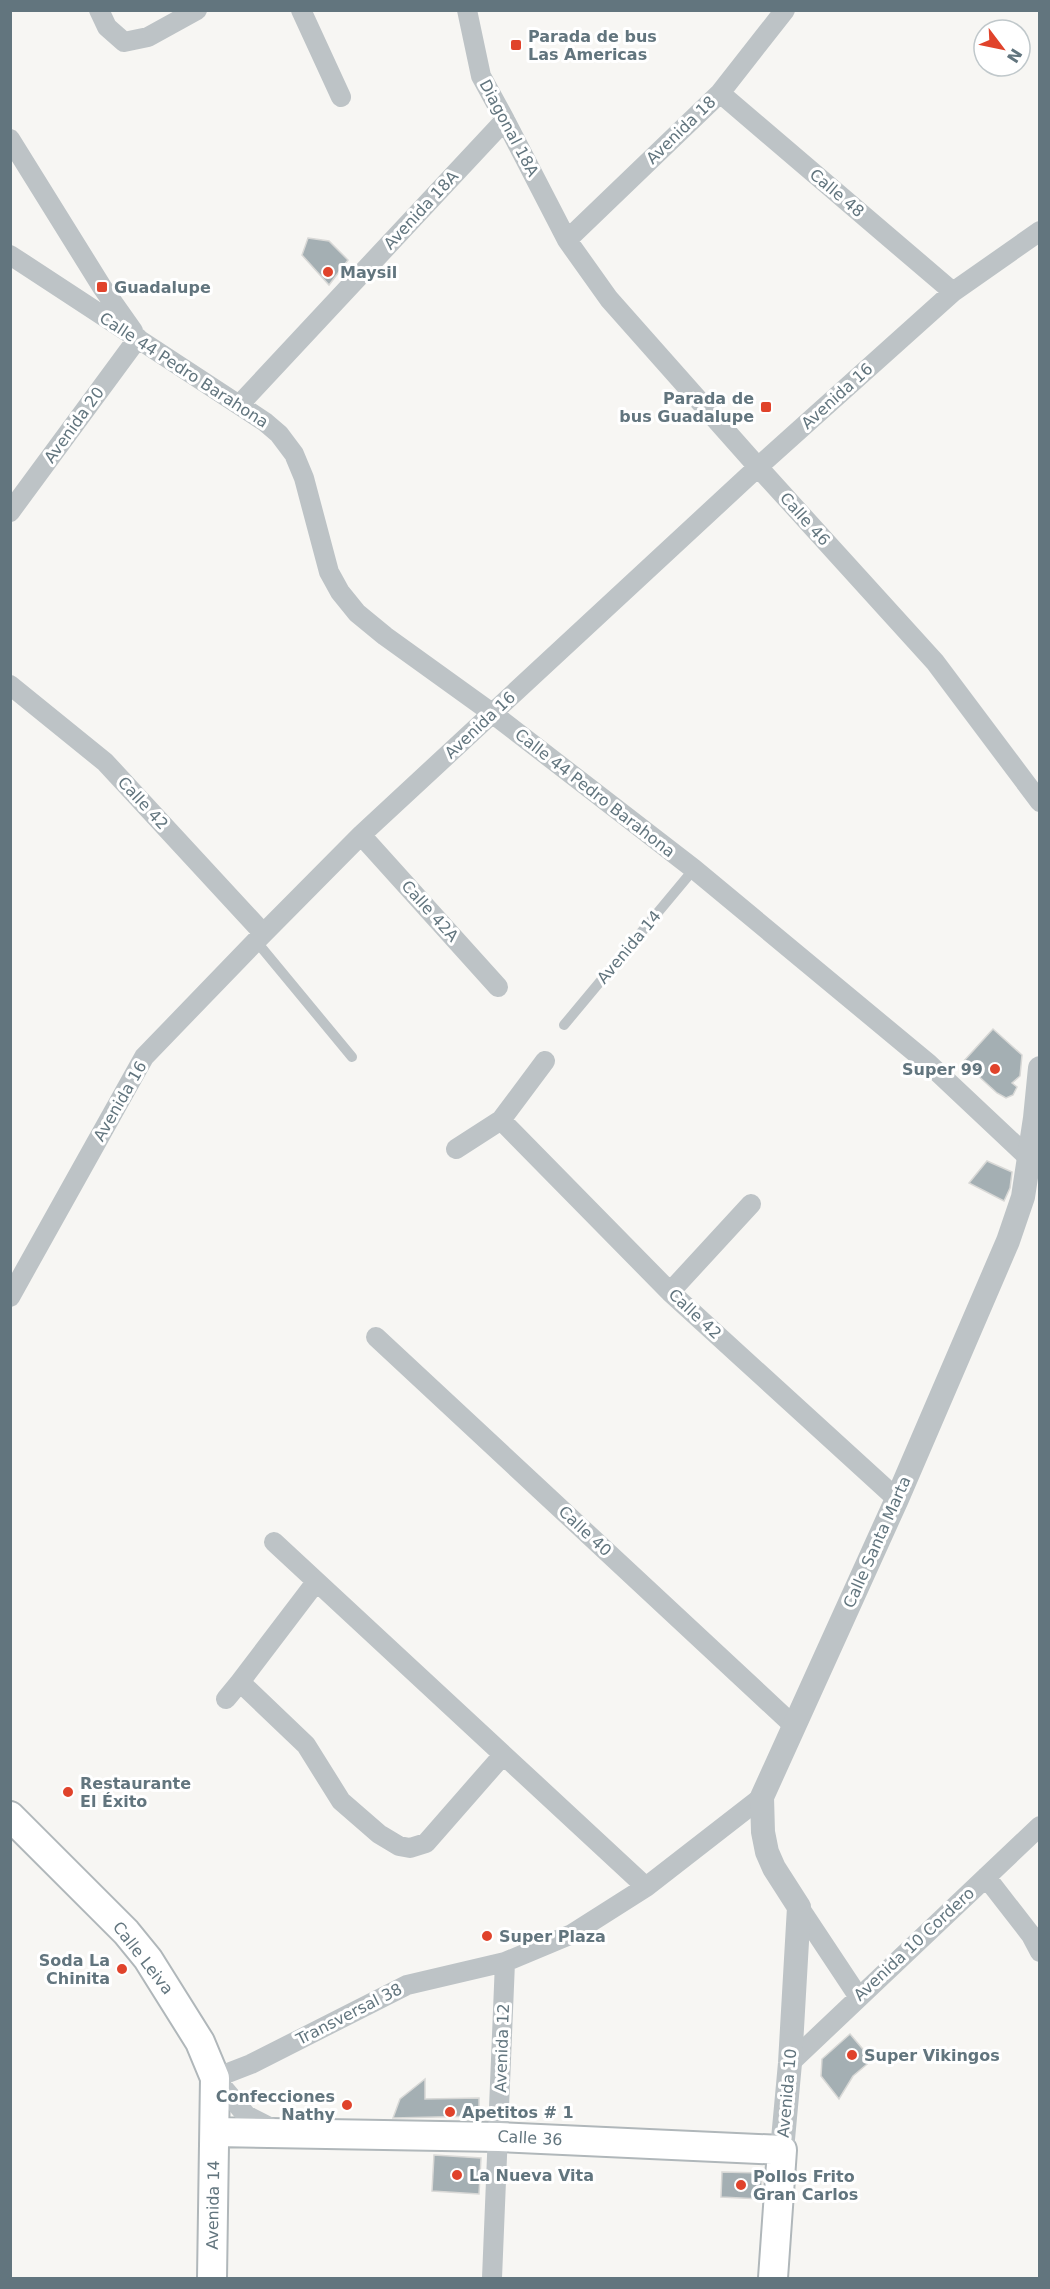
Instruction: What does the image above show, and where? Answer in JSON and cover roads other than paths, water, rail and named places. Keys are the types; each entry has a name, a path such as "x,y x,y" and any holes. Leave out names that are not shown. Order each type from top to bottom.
{"main road":[{"name":"Calle Leiva","path":"10,1816 126,1932 148,1959 200,2042 215,2078 215,2132"},
{"name":"Calle 36","path":"215,2132 499,2137 782,2150"},
{"name":"Avenida 14","path":"212,2278 215,2132"},
{"name":"Avenida 10","path":"773,2278 782,2150"}],"street":[{"path":"99,10 107,27 124,42 148,37 197,10"},
{"path":"301,10 341,97"},
{"name":"Diagonal 18A","path":"467,10 481,76 567,240"},
{"name":"Avenida 18","path":"567,240 720,93 785,10"},
{"name":"Calle 48","path":"720,93 953,292"},
{"name":"Avenida 18A","path":"239,405 505,120"},
{"path":"10,139 102,288 138,338"},
{"name":"Avenida 16","path":"10,1298 144,1058 259,937 361,835 758,467 953,292 1040,231"},
{"name":"Calle 46","path":"567,240 609,299 935,662 1040,802"},
{"name":"Calle 44 Pedro Barahona","path":"10,255 239,405 279,434 294,454 304,478 329,572 351,606 385,636 492,713 694,869 929,1064 1029,1158"},
{"name":"Avenida 20","path":"10,512 138,338"},
{"name":"Calle 42","path":"10,685 105,762 259,937"},
{"name":"Calle 42A","path":"361,835 498,987"},
{"path":"456,1149 501,1120 545,1061"},
{"name":"Calle Santa Marta","path":"858,1996 774,1868 763,1832 762,1797 897,1499 1008,1241 1023,1197 1039,1070"},
{"name":"Calle 42","path":"501,1120 670,1292 897,1499"},
{"path":"670,1292 751,1204"},
{"name":"Calle 40","path":"376,1338 793,1725"},
{"path":"274,1542 646,1887"},
{"path":"226,1699 316,1582"},
{"path":"240,1682 306,1745 341,1801 379,1834 399,1846 410,1848 426,1843 503,1755"},
{"name":"Transversal 38","path":"215,2078 261,2059 407,1985 505,1962 572,1934 646,1887 762,1797"},
{"name":"Avenida 10 Cordero","path":"790,2063 858,1996 1040,1826"},
{"path":"986,1877 1031,1935 1040,1952"},
{"name":"Avenida 10","path":"782,2150 790,2063 799,1907"},
{"name":"Avenida 12","path":"492,2278 505,1962"},
{"name":"Calle 36","path":"215,2078 246,2115 278,2132"}],"lane":[{"name":"Avenida 14","path":"564,1025 694,869"},
{"name":"Calle 42","path":"259,937 352,1057"}],"place":[{"name":"Parada de bus Las Americas","path":"516,45"},
{"name":"Maysil","path":"328,272"},
{"name":"Guadalupe","path":"102,287"},
{"name":"Parada de bus Guadalupe","path":"766,407"},
{"name":"Super 99","path":"995,1069"},
{"name":"Restaurante El Éxito","path":"68,1792"},
{"name":"Super Plaza","path":"487,1936"},
{"name":"Soda La Chinita","path":"122,1969"},
{"name":"Super Vikingos","path":"852,2055"},
{"name":"Confecciones Nathy","path":"347,2105"},
{"name":"Apetitos # 1","path":"450,2112"},
{"name":"La Nueva Vita","path":"457,2175"},
{"name":"Pollos Frito Gran Carlos","path":"741,2185"}]}
